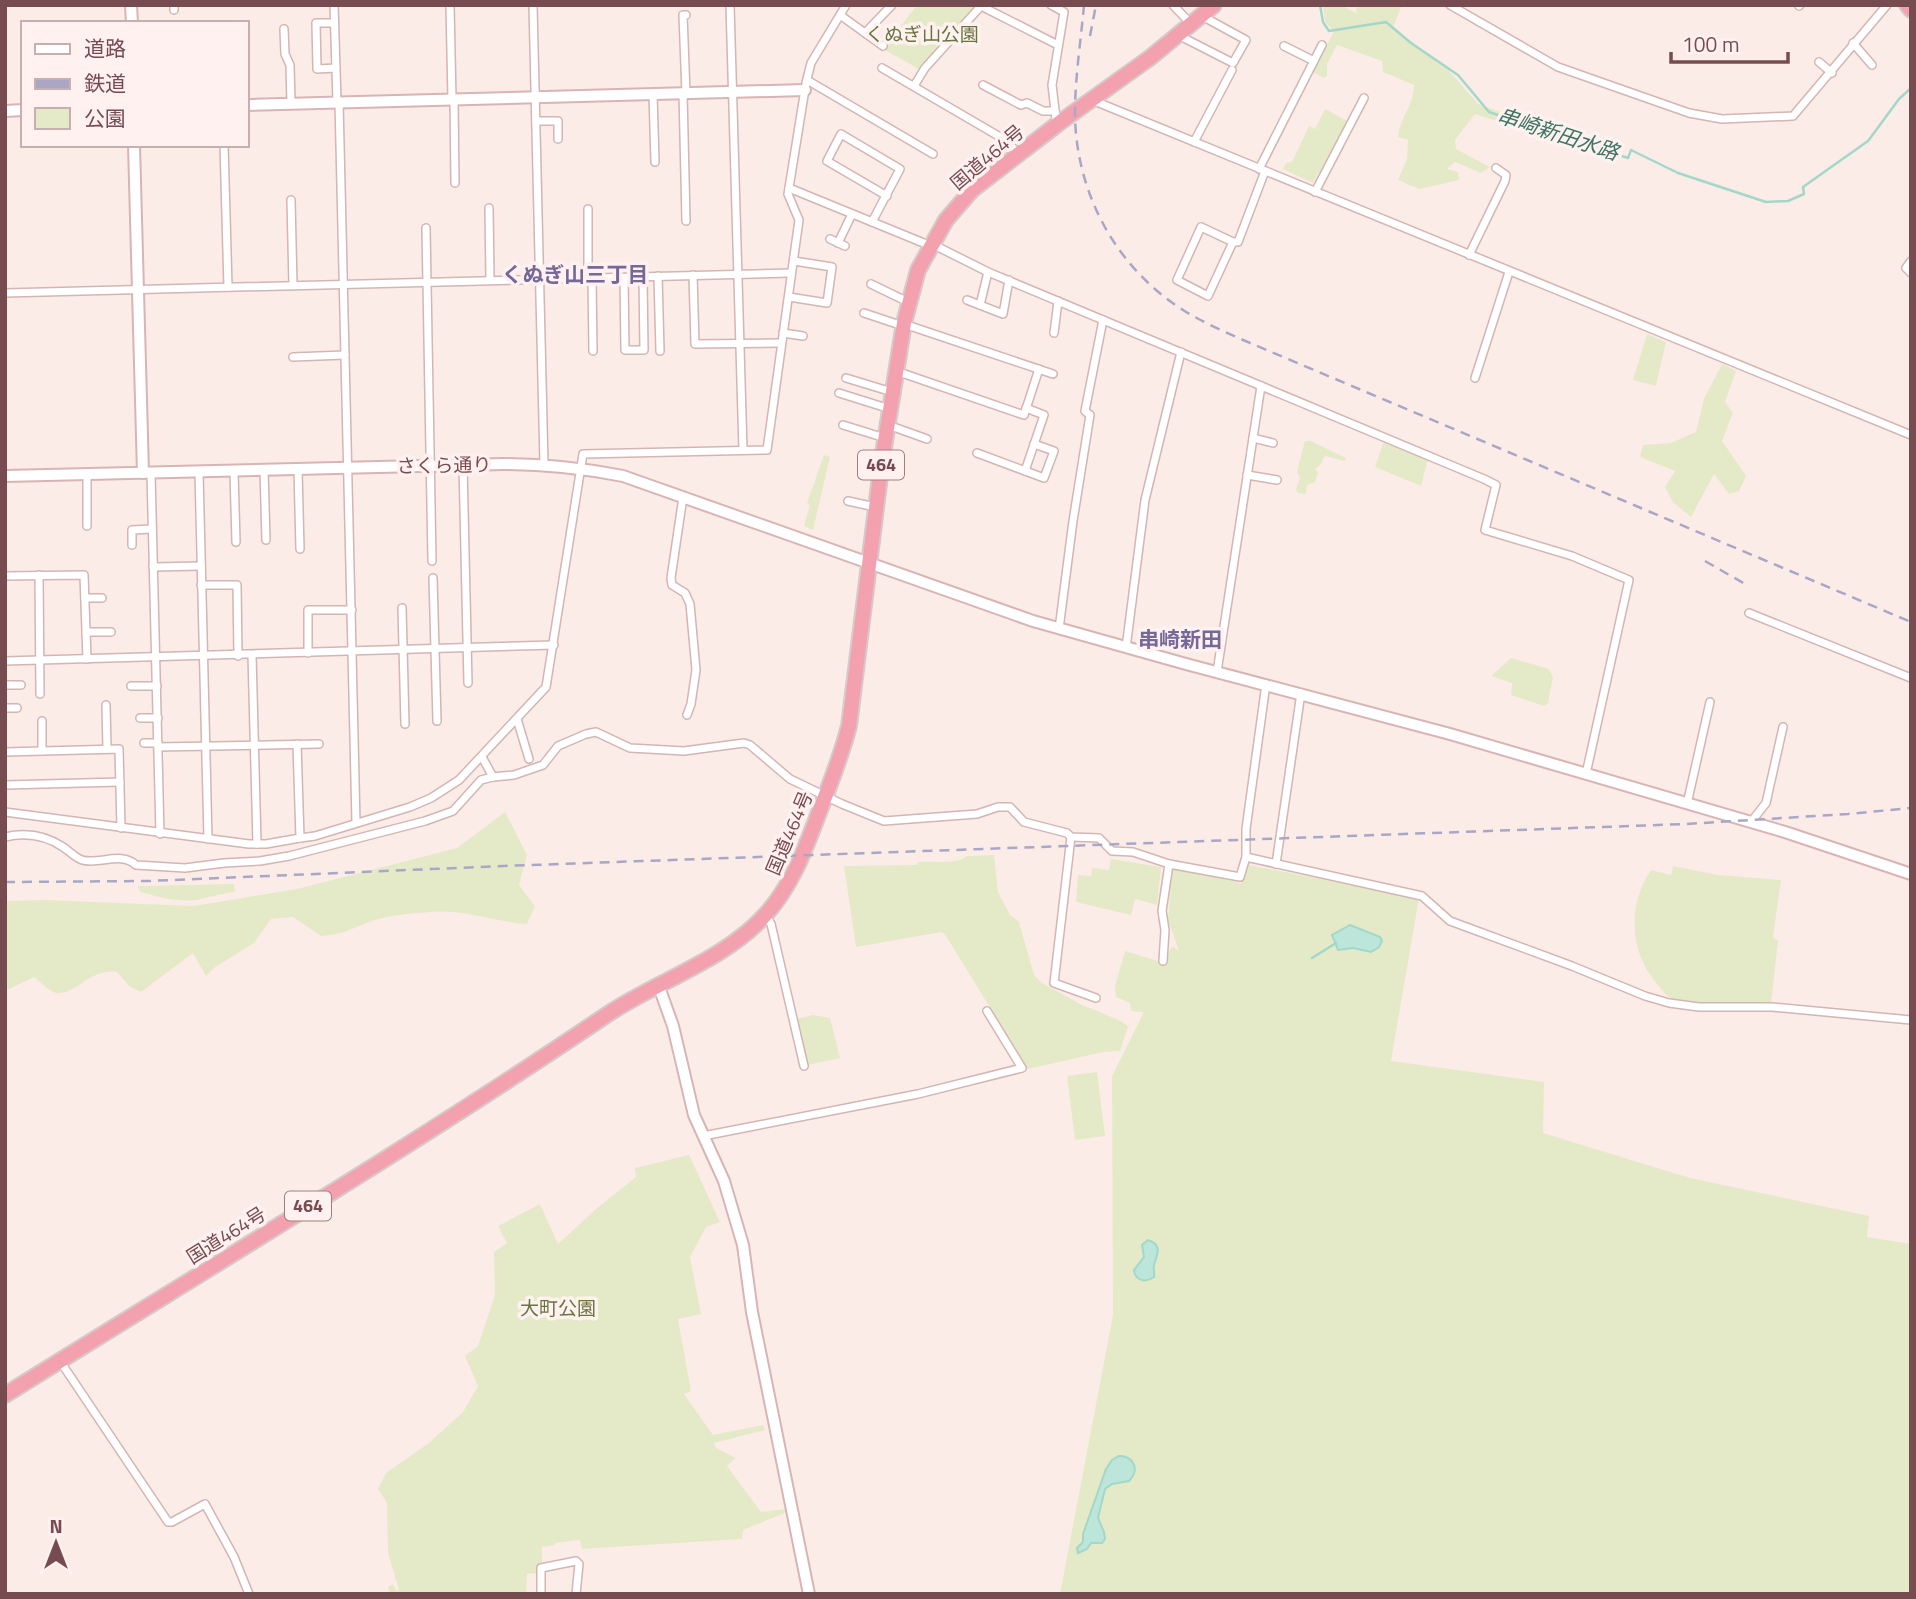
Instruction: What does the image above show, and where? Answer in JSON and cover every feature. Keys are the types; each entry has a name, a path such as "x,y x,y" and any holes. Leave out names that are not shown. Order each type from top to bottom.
{"highway":[{"name":"国道464号","path":"5,1395 542,1059 608,1014 724,948 766,915 793,875 841,756 852,713 875,507 895,371 908,302 918,270 946,220 972,190 1018,154 1057,117 1091,100 1214,5"},
{"path":"1907,5 1911,10"}],"street":[{"path":"334,5 356,822"},
{"path":"450,5 456,183"},
{"path":"533,5 544,464"},
{"path":"730,5 743,450"},
{"path":"5,812 160,834 257,844 316,836 410,807 431,798 459,780 546,687 583,454 767,450 799,220 788,194 806,85 811,63 846,5"},
{"path":"865,33 892,5"},
{"path":"1051,5 1064,12 1052,85 1057,117"},
{"path":"1173,5 1196,20 1246,40 1233,63 1178,34"},
{"path":"1450,5 1566,70 1705,116 1737,119 1793,116 1887,5"},
{"path":"914,86 925,68 981,6 1058,45"},
{"path":"686,15 683,15 686,221"},
{"path":"840,15 883,46"},
{"path":"334,23 316,23 317,69 336,68"},
{"path":"284,29 285,54 290,65 291,103"},
{"path":"1853,43 1872,65"},
{"path":"1233,242 1208,296 1177,280 1201,227 1238,242 1262,170 1322,45"},
{"path":"1284,46 1314,61"},
{"path":"1819,62 1832,73"},
{"path":"882,68 1007,141 1018,154"},
{"path":"1194,142 1232,70"},
{"path":"248,105 685,93 806,85 933,154"},
{"path":"984,85 1021,105 1027,103 1057,117"},
{"path":"653,93 654,162"},
{"path":"1315,192 1364,98"},
{"path":"1091,100 1911,435"},
{"path":"536,121 558,121 558,139"},
{"path":"872,222 887,196 900,169 841,134 827,161 887,196"},
{"path":"134,147 147,473 152,529 160,834"},
{"path":"224,147 228,288"},
{"path":"1469,255 1505,181 1506,175 1496,168"},
{"path":"789,188 931,245 988,272 1496,485 1485,530 1573,556 1629,580 1586,774"},
{"path":"291,200 293,285"},
{"path":"489,208 490,280"},
{"path":"588,209 593,351"},
{"path":"830,239 842,245 852,214"},
{"path":"426,228 432,561"},
{"path":"789,297 827,303 832,267 794,261"},
{"path":"1911,261 1906,268 1911,273"},
{"path":"980,305 988,272"},
{"path":"1475,378 1509,272"},
{"path":"5,293 791,273"},
{"path":"693,275 695,344 781,342"},
{"path":"658,276 660,351"},
{"path":"624,278 625,350 644,350 643,277"},
{"path":"967,300 1003,314 1009,280"},
{"path":"871,284 908,302"},
{"path":"1053,327 1058,301"},
{"path":"863,313 1053,374"},
{"path":"1059,629 1090,415 1085,411 1103,320"},
{"path":"783,333 803,336"},
{"path":"1126,648 1145,500 1181,352"},
{"path":"293,356 345,355"},
{"path":"895,371 1024,415 1039,369"},
{"path":"846,378 892,392"},
{"path":"1217,672 1261,386"},
{"path":"839,393 890,409"},
{"path":"1026,408 1044,415 1026,471"},
{"path":"847,430 886,432 927,439"},
{"path":"1253,438 1273,443"},
{"path":"978,453 1044,478 1054,451 1034,444"},
{"name":"さくら通り","path":"5,476 544,464 623,476 1059,629 1301,693 1586,774 1751,822 1911,873"},
{"path":"463,465 468,683"},
{"path":"298,469 300,549"},
{"path":"264,470 266,540"},
{"path":"199,472 208,839"},
{"path":"234,472 236,542"},
{"path":"87,474 87,527"},
{"path":"1247,475 1277,480"},
{"path":"683,497 671,578 672,585 685,593 690,604 696,670 687,715"},
{"path":"848,501 875,507"},
{"path":"132,545 132,530 152,529"},
{"path":"153,568 201,566"},
{"path":"39,575 40,694"},
{"path":"5,576 85,575 87,659"},
{"path":"433,578 437,721"},
{"path":"201,585 237,585 239,656"},
{"path":"85,598 102,598"},
{"path":"401,608 405,724"},
{"path":"308,653 308,610 352,610"},
{"path":"1749,613 1911,678"},
{"path":"86,632 111,632"},
{"path":"5,661 554,645"},
{"path":"252,655 257,844"},
{"path":"5,837 23,833 48,838 81,860 108,858 154,867 185,868 260,861 301,853 453,811 481,780 493,776 514,775 542,765 558,746 596,732 630,748 684,751 744,743 750,745 790,779 884,821 977,814 1004,806 1014,810 1024,822 1067,833 1071,837 1099,838 1112,851 1133,852 1169,864 1240,877 1246,857 1246,829 1266,684"},
{"path":"5,685 21,685"},
{"path":"131,686 157,686"},
{"path":"1276,864 1301,693"},
{"path":"1687,804 1710,702"},
{"path":"106,705 107,749"},
{"path":"5,708 17,708"},
{"path":"140,718 158,718"},
{"path":"517,719 529,759"},
{"path":"42,721 43,751"},
{"path":"1751,822 1766,803 1783,727"},
{"path":"144,743 206,746 318,744"},
{"path":"297,744 300,838"},
{"path":"5,752 119,749 121,828"},
{"path":"482,757 493,776"},
{"path":"5,785 120,782"},
{"path":"1071,837 1055,983 1096,998"},
{"path":"1246,857 1422,896 1450,921 1669,1003 1699,1007 1772,1007 1911,1020"},
{"path":"1163,961 1165,930 1162,911 1169,864"},
{"path":"766,915 771,924 804,1066"},
{"path":"658,984 673,1026 694,1115 724,1181 743,1245 752,1312 809,1594"},
{"path":"704,1136 918,1094 1022,1068 987,1011"},
{"path":"60,1361 168,1522 205,1503 234,1557 249,1594"},
{"path":"541,1594 541,1568 576,1562 579,1564 576,1594"}],"green space":[{"name":"くぬぎ山公園","path":"917,5 977,5 919,69 883,49"},
{"path":"1341,5 1358,14 1358,5 1402,5 1393,28 1445,66 1478,104 1526,121 1534,129 1529,134 1475,114 1455,140 1456,149 1490,167 1481,173 1455,162 1447,169 1458,172 1459,180 1419,189 1398,180 1407,159 1408,140 1398,137 1414,85 1383,72 1382,61 1337,45 1327,64 1327,76 1324,78 1313,72 1334,31 1325,22 1323,6"},
{"path":"1325,109 1349,122 1322,173 1318,173 1313,183 1283,169 1286,163 1292,162 1309,126 1315,129"},
{"path":"1647,334 1666,342 1656,386 1633,380"},
{"path":"1722,364 1736,371 1725,402 1733,413 1722,441 1746,476 1739,491 1729,494 1714,474 1691,517 1673,502 1665,487 1675,471 1640,457 1643,445 1671,443 1696,432 1704,399"},
{"path":"1305,441 1311,441 1346,458 1344,461 1326,456 1323,458 1322,463 1315,469 1318,472 1315,482 1307,485 1306,494 1296,490 1300,477 1297,472"},
{"path":"1384,441 1428,459 1421,486 1375,467"},
{"path":"824,455 830,457 813,530 804,526 810,505 807,503"},
{"path":"1511,658 1549,669 1553,677 1548,703 1544,706 1511,695 1512,683 1491,676"},
{"path":"505,812 527,855 519,885 535,906 527,924 455,912 431,912 386,917 321,936 293,917 271,919 254,943 206,976 193,953 141,992 129,986 117,972 98,974 63,993 53,992 34,977 5,991 5,901 194,906 297,889 457,848"},
{"path":"994,855 998,892 1010,915 1019,922 1034,975 1042,983 1080,1004 1128,1026 1120,1051 1103,1052 1028,1069 942,932 856,947 844,866 917,865 918,862 950,862 967,856"},
{"path":"1111,859 1161,867 1157,905 1135,899 1131,915 1076,902 1078,875 1091,876 1092,868 1109,870"},
{"path":"1249,865 1419,898 1391,1061 1544,1082 1543,1133 1690,1178 1869,1216 1867,1237 1911,1244 1911,1594 1060,1594 1113,1315 1112,1076 1144,1012 1131,1011 1130,1003 1116,997 1115,986 1125,951 1164,963 1172,946 1179,951 1168,920 1172,868 1241,883"},
{"path":"1673,866 1718,875 1781,880 1773,937 1778,941 1771,1004 1713,1005 1679,1002 1665,993 1648,972 1637,944 1635,913 1638,898 1651,870 1671,875"},
{"path":"234,884 235,892 189,900 167,899 140,892 138,886"},
{"path":"813,1015 830,1018 840,1058 808,1065 796,1019"},
{"path":"1097,1072 1105,1136 1075,1140 1067,1076"},
{"name":"大町公園","path":"689,1155 720,1222 706,1227 690,1257 701,1314 678,1319 691,1391 684,1394 713,1435 763,1425 765,1430 714,1443 716,1448 736,1458 727,1466 761,1512 786,1509 787,1512 743,1530 742,1539 582,1549 580,1540 542,1547 542,1564 538,1565 538,1573 527,1574 526,1594 390,1594 388,1587 393,1584 396,1591 399,1590 388,1553 387,1503 378,1489 386,1473 429,1443 463,1412 478,1386 465,1356 478,1346 495,1295 494,1252 507,1243 498,1226 540,1204 558,1244 636,1177 635,1168"}],"water":[{"path":"1350,925 1380,937 1382,941 1379,947 1371,952 1353,948 1338,950 1332,935"},
{"path":"1148,1240 1156,1244 1158,1250 1154,1277 1144,1280 1136,1277 1134,1270 1144,1257 1142,1245"},
{"path":"1119,1456 1128,1458 1134,1464 1132,1477 1129,1481 1112,1484 1105,1489 1098,1518 1105,1539 1102,1543 1091,1543 1087,1549 1078,1553 1077,1548 1083,1542 1083,1534 1106,1469 1112,1460"}],"waterway":[{"name":"串崎新田水路","path":"1320,5 1323,22 1329,31 1386,22 1458,75 1489,112 1628,158 1631,150 1678,173 1766,202 1788,201 1804,194 1803,187 1868,141 1899,99 1911,88"},
{"path":"1312,958 1336,943"}],"railway":[{"path":"1084,5 1075,112 1082,170 1091,198 1104,225 1137,272 1183,310 1241,339 1911,622"},
{"path":"1090,36 1096,5"},
{"path":"1705,561 1745,584"},
{"path":"5,882 149,881 1686,824 1911,808"}],"district":[{"name":"くぬぎ山三丁目","path":"575,275"},
{"name":"串崎新田","path":"1180,640"}]}
